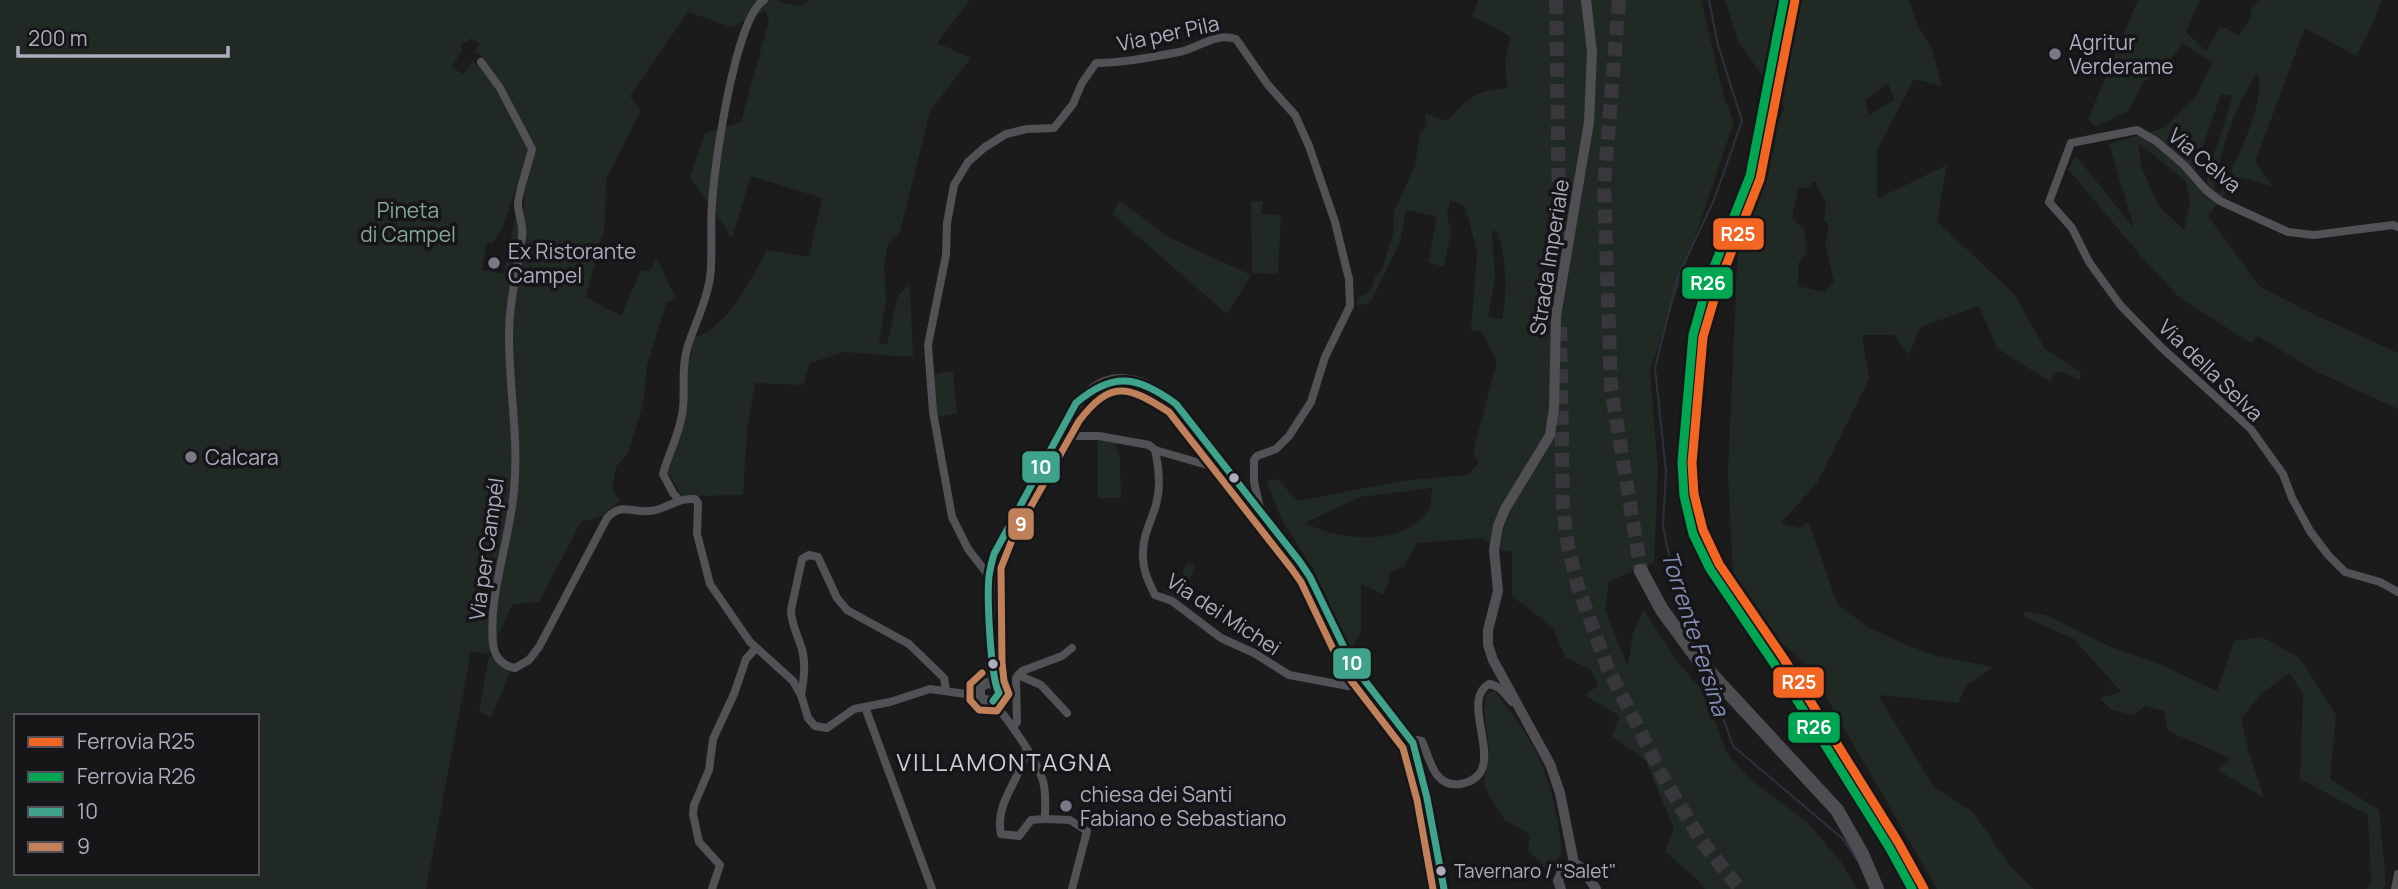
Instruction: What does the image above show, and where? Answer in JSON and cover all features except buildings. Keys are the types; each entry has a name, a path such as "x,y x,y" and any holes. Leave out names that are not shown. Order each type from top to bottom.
{"highway":[{"path":"1641,571 1662,610 1701,663 1837,810 1862,854 1877,889"}],"street":[{"path":"764,0 752,12 737,54 718,144 711,207 710,275 705,304 687,348 683,409 663,474 679,500 695,499 698,503 696,529 706,576 756,648 789,676 801,695 808,718 820,728 833,726 854,709 930,689 980,696 988,702 993,701 999,693 994,684 989,576 994,554 1076,403 1098,385 1124,380 1144,383 1158,389 1176,404 1260,509 1310,577 1352,664 1413,743 1432,820 1444,889"},
{"name":"Strada Imperiale","path":"1574,863 1560,793 1550,764 1493,660 1488,645 1488,630 1498,591 1494,550 1498,526 1505,509 1550,435 1556,316 1589,122 1592,52 1586,0"},
{"name":"Via per Pila","path":"989,576 968,550 952,517 929,379 928,345 946,255 947,223 954,185 968,162 1006,134 1027,129 1054,128 1073,104 1082,83 1097,63 1182,52 1222,36 1236,39 1268,85 1295,116 1309,146 1335,222 1349,279 1350,306 1325,358 1311,402 1289,436 1276,449 1257,456 1254,460 1254,482 1260,509"},
{"name":"Via per Campél","path":"481,62 500,88 532,149 517,204 523,233 509,320 515,471 511,516 493,624 493,646 501,662 519,668 539,648 607,518 614,511 620,509 646,512 679,500"},
{"name":"Via Celva","path":"2071,143 2137,130 2156,141 2220,201 2288,232 2314,235 2393,225 2398,227"},
{"name":"Via della Selva","path":"2071,143 2049,202 2072,228 2089,262 2121,306 2162,348 2249,428 2283,474 2304,520 2328,555 2345,572 2380,582 2398,592"},
{"path":"1068,416 1072,436 1149,445 1155,450 1230,472"},
{"name":"Via dei Michei","path":"1155,450 1160,481 1156,505 1145,531 1143,554 1145,574 1155,595 1172,601 1221,638 1254,653 1289,675 1348,686 1370,686"},
{"path":"801,695 805,668 791,610 802,559 810,555 818,557 837,598 847,610 909,643 944,678 946,690"},
{"path":"712,889 720,865 699,842 693,814 694,805 709,770 713,739 734,694 746,659 756,648"},
{"path":"1013,727 1017,722 1018,675 1062,656 1072,648"},
{"path":"1018,675 1041,685 1066,713"},
{"path":"980,696 983,684 994,684"},
{"path":"1413,743 1422,741 1433,769 1442,782 1457,785 1473,781 1482,772 1484,755 1479,695 1483,687 1489,684 1502,689 1526,717"},
{"path":"993,701 1013,727 1037,767 1044,785 1045,819"},
{"path":"865,707 932,889"},
{"path":"1027,751 1003,803 1001,834 1019,836 1031,820 1045,819 1070,820 1087,831 1072,889"},
{"path":"1560,889 1558,881 1563,869 1574,863 1583,869 1596,889"},
{"path":"2395,889 2398,874"}],"green space":[{"name":"Pineta di Campel","path":"0,0 780,0 779,2 800,6 809,0 970,0 937,43 971,58 930,111 900,232 888,244 884,264 886,300 879,344 887,344 898,295 910,285 913,357 844,352 810,363 803,385 755,383 747,431 743,495 682,496 668,472 687,412 687,368 695,338 708,331 729,312 767,250 809,257 822,198 751,176 732,238 690,177 705,133 741,122 769,20 765,11 731,27 688,12 630,96 641,110 606,179 605,225 586,297 621,316 641,270 650,271 656,257 676,298 666,303 647,366 643,403 629,451 616,467 612,490 620,501 602,516 581,522 539,602 513,604 489,654 471,651 426,889 0,889","holes":["471,38 480,44 475,51 483,57 478,65 472,61 463,74 451,67 463,49 460,47 464,41 467,43","516,188 525,189 524,209 516,212 504,274 482,270 487,242 493,243 503,226"]},
{"path":"1478,0 1701,0 1724,97 1734,122 1650,371 1658,470 1654,563 1609,581 1605,610 1628,667 1633,632 1644,610 1677,661 1704,693 1727,753 1751,780 1807,822 1842,863 1857,889 1705,889 1665,852 1674,829 1646,761 1612,736 1619,716 1585,695 1598,686 1591,670 1565,657 1553,628 1512,596 1512,552 1501,550 1482,538 1416,543 1405,566 1390,572 1383,594 1361,584 1361,632 1350,651 1313,569 1282,520 1266,481 1277,479 1298,501 1401,481 1467,475 1479,463 1473,453 1497,361 1482,332 1471,330 1477,252 1465,206 1450,200 1447,215 1451,231 1444,267 1428,262 1437,217 1406,210 1400,242 1370,303 1357,306 1357,299 1371,290 1375,277 1382,270 1393,234 1394,211 1415,166 1420,132 1427,126 1425,113 1447,121 1473,97 1507,88 1505,59 1511,37 1472,16","holes":["1492,231 1497,231 1504,264 1505,297 1502,319 1488,316 1495,279","1432,488 1430,509 1412,526 1393,534 1354,537 1328,532 1304,523 1360,497"]},
{"path":"1725,0 1909,0 1917,24 1932,49 1942,86 1914,79 1877,151 1877,199 1947,165 1937,221 2015,295 2045,349 2081,372 2080,380 2058,371 2049,381 1997,348 1979,306 1920,327 1909,355 1895,335 1862,335 1869,379 1817,483 1781,523 1799,528 1809,522 1837,604 1868,627 1937,656 1993,667 1966,686 1958,703 1878,695 1934,787 1974,813 2009,865 2034,889 1937,889 1808,666 1734,601 1728,472 1740,199 1785,108 1738,41","holes":["1888,83 1894,100 1869,115 1865,100","1815,181 1826,204 1824,221 1829,225 1825,245 1834,281 1824,292 1798,286 1798,264 1806,253 1805,231 1792,218 1799,187 1807,188"]},
{"path":"2138,0 2200,0 2186,32 2206,51 2220,28 2227,28 2238,36 2250,19 2251,7 2260,0 2382,0 2356,56 2305,28 2255,162 2273,187 2237,177 2208,216 2259,286 2398,353 2398,409 2315,371 2258,336 2251,343 2181,299 2145,261 2068,169 2076,156 2134,228 2109,144 2164,128 2196,97 2212,63 2183,43 2161,72 2144,81 2128,111 2096,127 2088,119","holes":["2257,74 2258,99 2248,133 2221,192 2214,190 2230,129 2242,99","2221,94 2233,96 2207,184 2191,181","2138,143 2186,181 2190,205 2184,230 2158,205 2141,166"]},
{"path":"1119,200 1168,237 1251,275 1227,314 1112,214"},
{"path":"1251,201 1263,201 1261,214 1281,215 1278,274 1252,273"},
{"path":"953,372 957,414 936,417 932,375"},
{"path":"1098,440 1115,442 1120,459 1121,498 1098,498"},
{"path":"1186,563 1195,565 1182,601 1164,591 1167,586 1178,589"},
{"path":"2025,611 2048,616 2109,646 2160,664 2217,691 2234,641 2262,637 2300,658 2336,715 2330,779 2379,810 2386,884 2383,889 2367,889 2371,881 2368,815 2300,779 2303,695 2290,673 2261,694 2241,719 2264,798 2218,770 2230,758 2168,731 2164,711 2145,706 2133,715 2112,710 2100,698 2121,692 2074,639 2024,617"},
{"path":"489,656 494,657 502,667 511,670 491,718 479,711"},
{"path":"1495,691 1520,724 1535,750 1551,792 1562,852 1549,872 1528,850 1530,835 1505,820 1490,798 1484,783 1489,747 1484,712 1486,694"}],"waterway":[{"name":"Torrente Fersina","path":"1698,648 1674,581 1663,526 1666,472 1655,368 1678,276 1714,200 1742,121 1718,45 1709,0"},
{"name":"Torrente Fersina","path":"1711,683 1733,746 1843,839 1857,860"}],"tunnel":[{"path":"1556,0 1560,282"},
{"path":"1619,0 1604,185 1611,388 1641,571"},
{"path":"1560,327 1563,508 1568,546 1578,587 1607,666 1663,777 1702,842 1740,889"}],"rail line":[{"name":"R26","path":"1784,0 1750,176 1708,282 1693,335 1682,462 1684,496 1693,534 1710,569 1775,665 1889,847 1912,889"},
{"name":"R25","path":"1795,0 1760,179 1718,286 1703,337 1692,463 1694,494 1703,530 1719,564 1784,659 1898,842 1924,889"}],"transit line":[{"name":"10","path":"993,701 999,693 993,670 989,618 989,576 994,554 1076,403 1089,393 1114,382 1126,381 1150,388 1176,404 1300,562 1352,664 1413,743 1427,798 1444,889"},
{"name":"9","path":"982,673 970,684 970,700 979,710 997,711 1009,694 1002,663 1001,568 1012,540 1079,421 1090,407 1111,393 1131,392 1142,397 1169,412 1291,568 1301,582 1343,670 1403,748 1417,800 1433,889"}],"place":[{"name":"Agritur Verderame","path":"2055,54"},
{"name":"Ex Ristorante Campel","path":"494,263"},
{"name":"Calcara","path":"191,457"},
{"name":"chiesa dei Santi Fabiano e Sebastiano","path":"1066,806"},
{"name":"Tavernaro / \"Salet\"","path":"1441,871"}],"district":[{"name":"VILLAMONTAGNA","path":"1005,761"}]}
